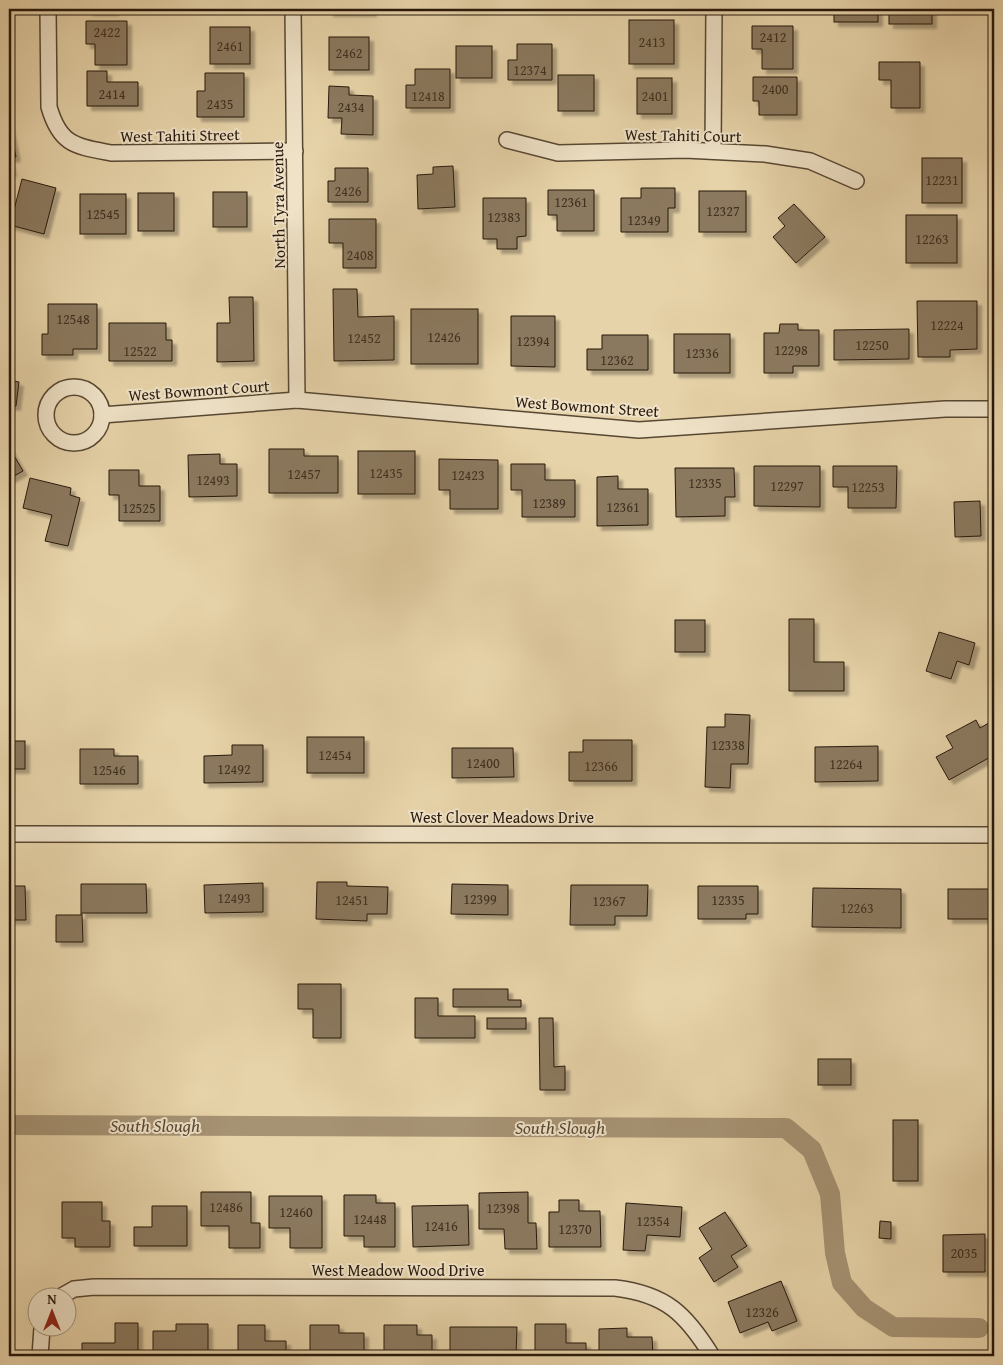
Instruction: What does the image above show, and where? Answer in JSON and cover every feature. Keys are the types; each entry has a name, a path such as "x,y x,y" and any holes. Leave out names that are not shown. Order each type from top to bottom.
{"street":[{"name":"West Tahiti Street","path":"48,9 49,107 52,119 67,142 111,153 294,151"},
{"name":"North Tyra Avenue","path":"293,9 298,400"},
{"path":"713,151 714,9"},
{"name":"West Tahiti Court","path":"507,140 558,153 713,151 765,154 810,161 856,181"},
{"name":"West Bowmont Street","path":"298,400 639,430 945,409 994,410"},
{"name":"West Bowmont Court","path":"102,416 298,400"},
{"name":"West Clover Meadows Drive","path":"9,834 994,834"},
{"name":"West Meadow Wood Drive","path":"78,1289 94,1287 615,1288 640,1291 663,1300 683,1315 712,1356"},
{"path":"40,1356 41,1338"}],"building":[{"path":"89,9 114,9 114,11 89,11"},
{"path":"329,9 372,9 372,12 329,12"},
{"path":"834,9 878,9 878,22 834,22"},
{"path":"889,9 932,9 932,24 889,24"},
{"path":"629,20 674,20 674,64 629,64"},
{"path":"86,21 127,21 127,65 95,65 95,44 86,44"},
{"path":"752,26 793,26 793,69 762,69 762,49 752,49"},
{"path":"210,27 250,27 250,64 210,64"},
{"path":"329,37 369,37 369,70 329,70"},
{"path":"517,44 552,44 552,80 508,80 508,60 517,60"},
{"path":"456,46 492,46 492,78 456,78"},
{"path":"879,62 920,62 920,108 891,108 891,80 879,80"},
{"path":"415,69 450,69 450,108 406,108 406,85 415,85"},
{"path":"87,71 107,71 107,82 138,82 138,106 87,106"},
{"path":"205,73 244,73 244,117 197,117 197,91 205,91"},
{"path":"558,75 594,75 594,111 558,111"},
{"path":"753,77 797,77 797,115 759,115 759,101 753,101"},
{"path":"637,78 672,78 672,114 637,114"},
{"path":"329,86 349,87 349,95 373,96 373,135 341,134 342,118 328,118"},
{"path":"9,124 16,157 9,158"},
{"path":"9,158 12,172 9,172"},
{"path":"922,158 962,158 962,203 922,203"},
{"path":"453,166 455,207 418,209 417,175 433,174 433,167"},
{"path":"335,168 368,168 368,202 328,202 328,181 335,181"},
{"path":"22,179 56,188 44,234 10,225"},
{"path":"641,188 675,188 675,208 668,208 668,232 621,232 621,198 641,198"},
{"path":"548,190 594,190 594,231 557,231 557,215 548,215"},
{"path":"699,191 746,191 746,232 699,232"},
{"path":"213,192 247,192 247,227 213,227"},
{"path":"138,193 174,193 174,231 138,231"},
{"path":"80,194 126,194 126,234 80,234"},
{"path":"483,198 526,198 526,236 517,237 517,249 497,249 497,239 483,239"},
{"path":"794,204 825,237 796,263 773,237 785,226 778,218"},
{"path":"906,215 957,215 957,263 906,263"},
{"path":"329,219 376,219 376,268 343,268 343,243 329,243"},
{"path":"333,289 357,289 358,317 394,316 394,360 334,361"},
{"path":"229,297 253,297 254,361 217,362 217,323 230,323"},
{"path":"917,301 977,301 977,349 950,350 950,357 918,357"},
{"path":"48,304 97,304 97,349 73,349 73,355 42,355 42,334 48,334"},
{"path":"411,309 478,309 478,364 411,364"},
{"path":"511,316 555,316 555,367 511,366"},
{"path":"109,323 166,323 166,340 172,340 172,361 109,361"},
{"path":"780,324 798,324 798,330 819,330 819,366 793,366 793,373 764,373 764,333 779,333"},
{"path":"909,329 909,359 834,360 834,330"},
{"path":"674,334 730,334 730,373 674,373"},
{"path":"602,335 648,335 648,370 587,370 587,349 602,349"},
{"path":"9,380 19,382 16,406 9,405"},
{"path":"9,447 23,471 9,479"},
{"path":"269,449 304,449 304,456 338,456 338,493 269,493"},
{"path":"358,451 415,451 415,494 358,494"},
{"path":"220,454 220,464 237,464 237,496 189,497 188,455"},
{"path":"439,459 498,460 498,509 450,509 450,490 439,490"},
{"path":"511,464 545,464 545,480 575,480 575,517 522,517 522,490 511,490"},
{"path":"754,466 820,466 820,507 754,506"},
{"path":"833,466 897,466 896,508 848,508 848,487 833,487"},
{"path":"675,468 734,468 735,497 725,497 725,516 676,517"},
{"path":"109,470 139,470 139,486 160,486 160,521 119,521 119,495 109,495"},
{"path":"618,476 618,489 648,489 648,525 597,526 597,477"},
{"path":"30,478 71,488 70,495 80,498 68,546 45,541 52,515 23,508"},
{"path":"980,501 981,536 955,537 954,502"},
{"path":"789,619 814,619 814,662 844,662 844,691 789,691"},
{"path":"675,620 705,620 705,652 675,652"},
{"path":"939,632 975,643 969,665 957,661 951,679 926,671"},
{"path":"725,714 750,715 748,764 731,764 730,788 705,787 707,727 725,727"},
{"path":"976,720 980,728 994,720 994,755 949,780 936,757 953,748 946,736"},
{"path":"307,737 364,737 364,773 307,773"},
{"path":"583,740 632,740 632,781 569,781 569,752 583,752"},
{"path":"9,741 25,741 25,769 9,769"},
{"path":"232,745 263,745 263,782 204,783 204,756 232,755"},
{"path":"878,746 878,781 815,782 815,747"},
{"path":"452,748 513,748 514,777 452,778"},
{"path":"80,749 114,749 114,756 138,756 138,784 80,784"},
{"path":"317,882 347,882 347,886 388,887 387,914 367,914 367,921 316,919"},
{"path":"263,883 263,912 205,913 204,885"},
{"path":"81,884 146,884 147,913 82,913 83,942 56,942 56,915 81,915"},
{"path":"452,884 508,885 508,915 451,914"},
{"path":"571,885 648,885 647,916 615,916 615,925 570,925"},
{"path":"9,886 25,886 26,920 9,920"},
{"path":"698,886 758,886 758,914 746,914 746,919 698,919"},
{"path":"813,888 901,889 901,928 812,927"},
{"path":"948,889 994,889 994,919 948,919"},
{"path":"298,984 341,984 341,1038 313,1038 313,1009 298,1009"},
{"path":"453,989 508,989 508,1000 521,1000 521,1007 453,1007"},
{"path":"415,998 438,998 438,1016 475,1016 475,1038 415,1038"},
{"path":"487,1018 526,1018 526,1029 487,1029"},
{"path":"539,1018 553,1018 554,1067 565,1066 565,1090 540,1090"},
{"path":"818,1059 851,1059 851,1085 818,1085"},
{"path":"893,1120 918,1120 918,1181 893,1181"},
{"path":"201,1192 251,1192 251,1223 260,1223 260,1248 229,1248 229,1226 201,1226"},
{"path":"528,1192 528,1223 536,1223 537,1249 505,1249 504,1229 479,1229 479,1193"},
{"path":"344,1195 376,1195 376,1203 395,1203 395,1247 364,1247 364,1236 344,1236"},
{"path":"269,1196 322,1196 322,1248 290,1248 290,1228 269,1228"},
{"path":"559,1200 579,1200 579,1211 600,1211 601,1247 549,1247 549,1212 559,1212"},
{"path":"62,1202 102,1202 102,1221 110,1221 110,1247 75,1247 75,1238 62,1238"},
{"path":"626,1203 682,1207 680,1237 647,1235 645,1251 623,1250"},
{"path":"468,1205 469,1245 413,1247 412,1206"},
{"path":"152,1206 187,1206 187,1246 134,1246 134,1227 152,1227"},
{"path":"725,1212 747,1246 731,1256 738,1267 714,1282 699,1258 712,1249 699,1228"},
{"path":"880,1221 891,1222 891,1239 879,1238"},
{"path":"985,1234 985,1272 943,1272 943,1235"},
{"path":"781,1281 797,1321 772,1331 768,1322 740,1333 728,1302"},
{"path":"115,1323 138,1323 138,1356 82,1356 82,1343 115,1343"},
{"path":"176,1324 208,1324 208,1356 153,1356 153,1331 176,1331"},
{"path":"535,1324 566,1324 566,1343 586,1343 586,1356 535,1356"},
{"path":"238,1325 265,1325 265,1341 286,1341 286,1356 238,1356"},
{"path":"310,1325 339,1325 339,1333 364,1333 364,1356 310,1356"},
{"path":"384,1325 417,1325 417,1335 432,1335 432,1356 384,1356"},
{"path":"450,1327 517,1327 516,1356 450,1356"},
{"path":"627,1328 627,1337 652,1337 653,1356 599,1356 599,1329"}],"waterway":[{"name":"South Slough","path":"9,1125 786,1128 812,1150 830,1194 835,1253 842,1283 864,1308 893,1327 979,1328"}]}
